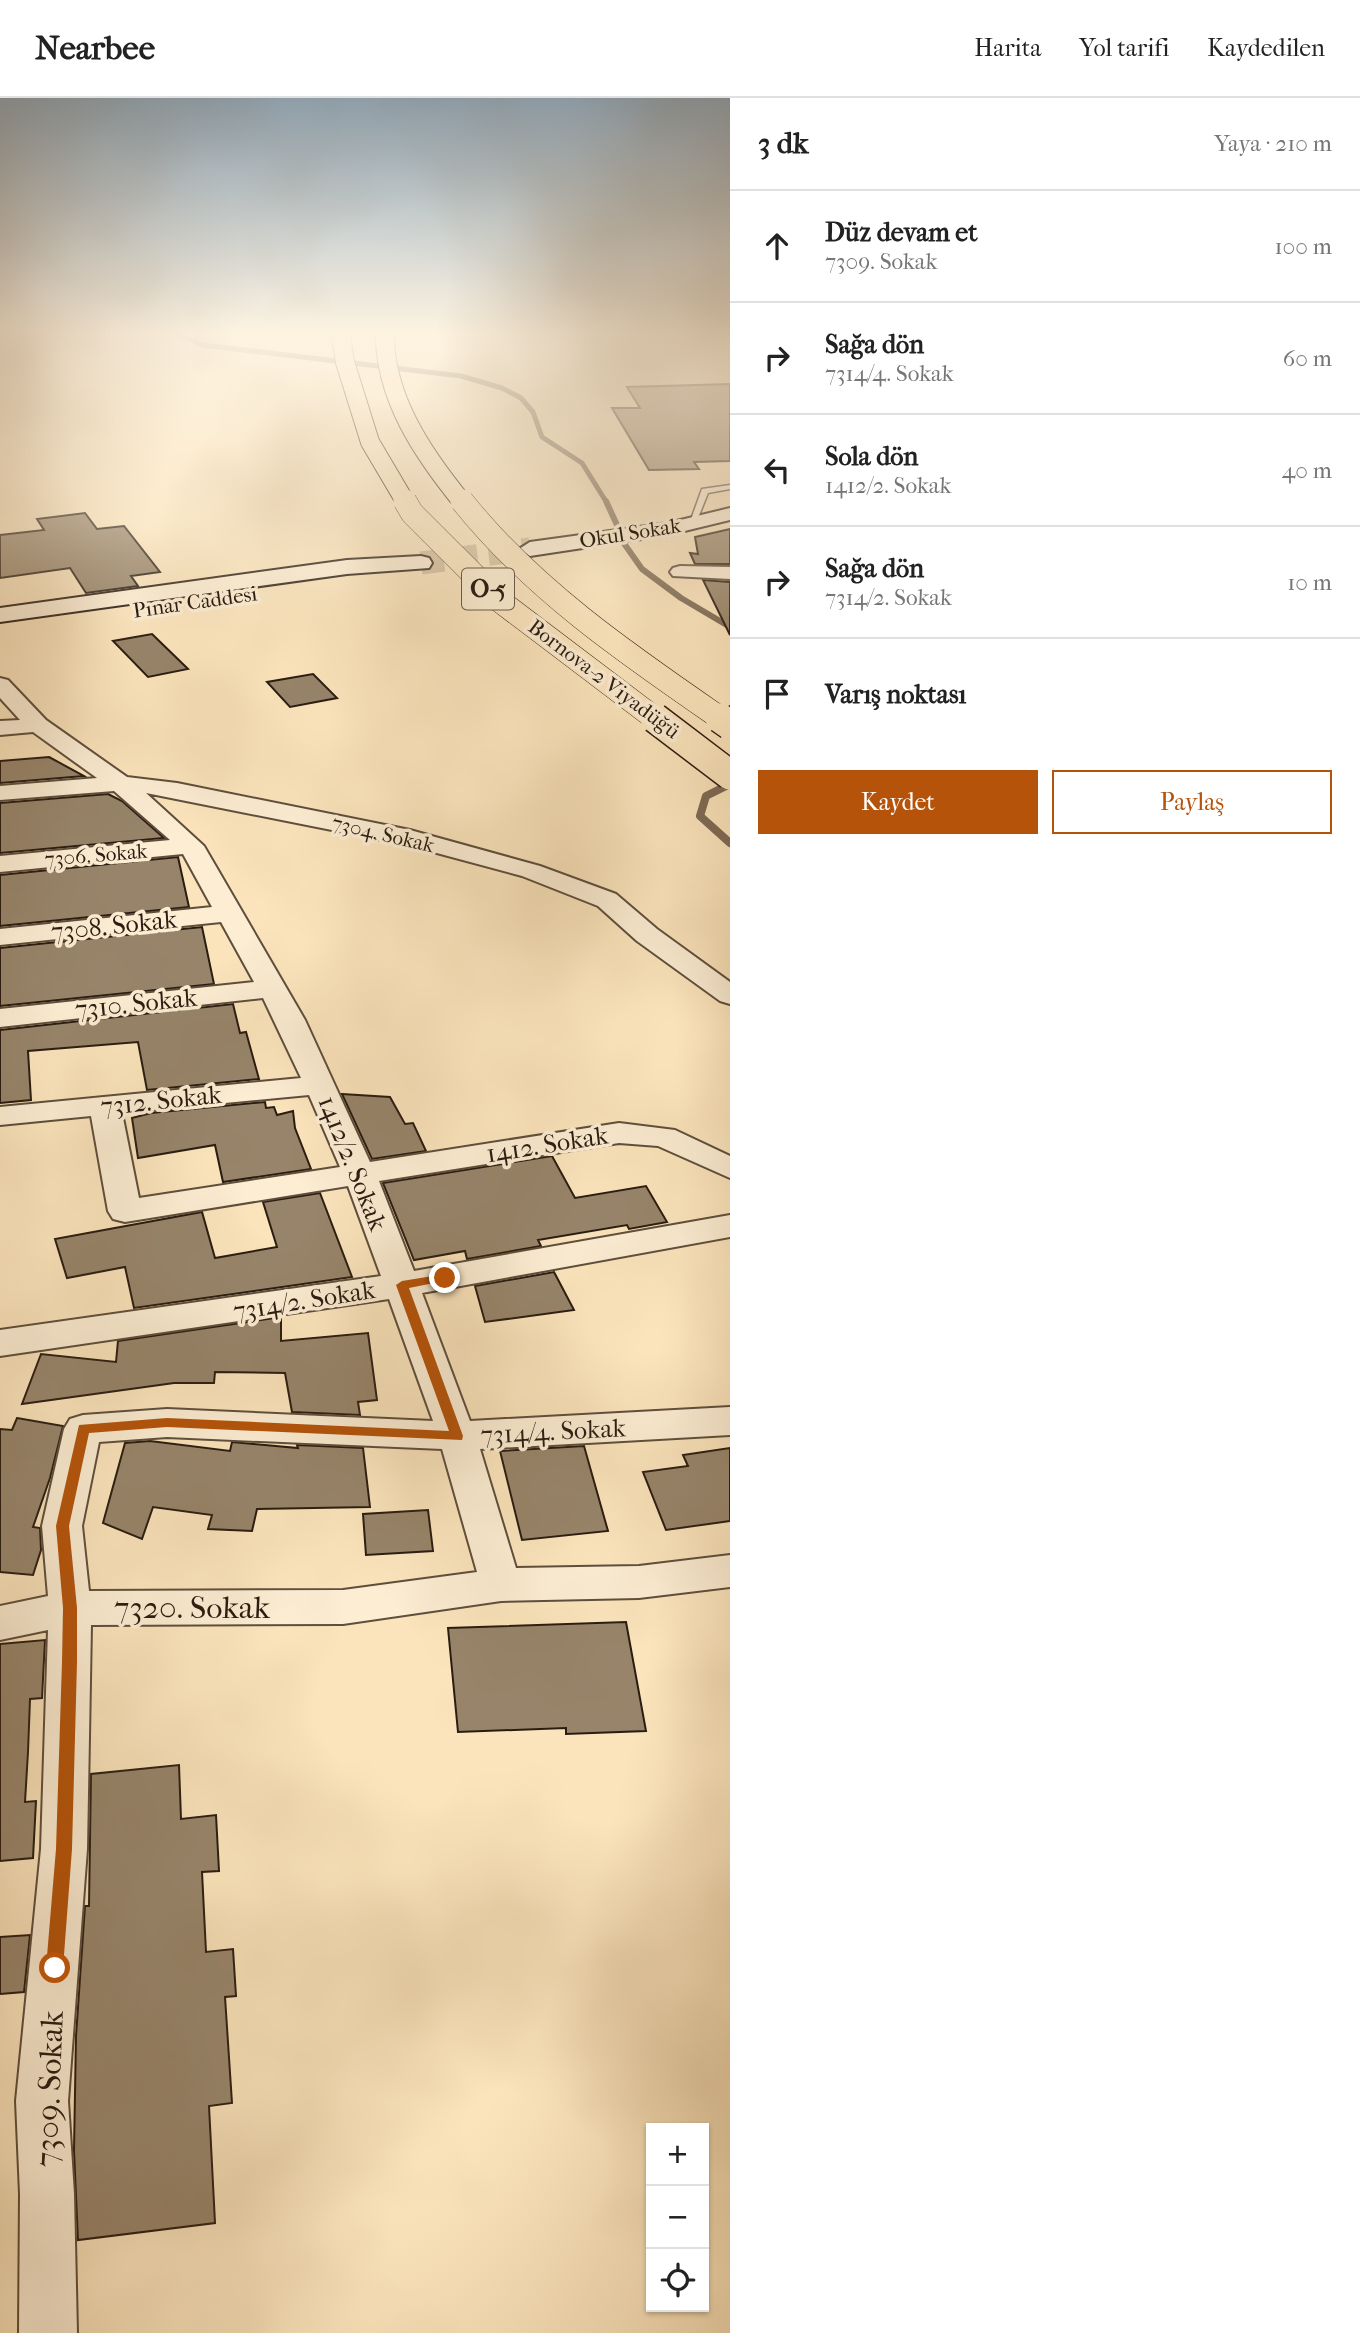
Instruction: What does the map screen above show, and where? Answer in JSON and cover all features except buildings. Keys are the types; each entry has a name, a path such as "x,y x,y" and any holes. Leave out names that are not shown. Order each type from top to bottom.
{"highway":[{"name":"Bornova-2 Viyadüğü","path":"368,434 412,513 500,601 730,775"},
{"name":"Bornova-2 Viyadüğü","path":"412,434 464,509 548,590 670,683 730,724"}],"main road":[{"name":"Okul Sokak","path":"530,549 692,523 730,514"},
{"name":"Pınar Caddesi","path":"0,615 347,567 388,567 421,563"},
{"name":"Pınar Caddesi","path":"0,629 360,578 388,567"}],"street":[{"path":"680,572 730,573"},
{"name":"1412/2. Sokak","path":"0,685 38,725 120,783 191,846 271,989 321,1085 402,1285 457,1436 501,1585"},
{"path":"0,728 38,725"},
{"name":"7304. Sokak","path":"0,793 120,783 177,790 410,838 531,871 607,900 730,995"},
{"name":"7306. Sokak","path":"0,864 191,846"},
{"name":"7308. Sokak","path":"0,937 227,913"},
{"name":"7310. Sokak","path":"0,1018 271,989"},
{"name":"7312. Sokak","path":"0,1116 321,1085"},
{"name":"1412. Sokak","path":"105,1106 125,1211 619,1133 664,1137 730,1168"},
{"name":"7314/2. Sokak","path":"0,1343 402,1285 730,1226"},
{"name":"7314/4. Sokak","path":"83,1429 179,1423 457,1436 730,1420"},
{"name":"7309. Sokak","path":"48,2333 47,2194 42,2101 64,1849 70,1608 62,1526 83,1429"},
{"path":"501,1585 639,1582 730,1571"},
{"name":"7320. Sokak","path":"0,1623 70,1608 343,1606 501,1585"}],"lane":[{"path":"692,523 705,491 730,487"}],"waterway":[{"path":"541,434 582,463 607,502"},
{"path":"607,502 617,525"},
{"path":"623,542 642,569 681,598 730,627"},
{"path":"730,784 706,796 700,816 730,843"}],"tunnel":[{"path":"421,563 530,549"}],"route":[{"path":"55,1968 64,1849 70,1608 62,1526 83,1429 167,1423 228,1424 457,1436 402,1285 445,1278"}]}
